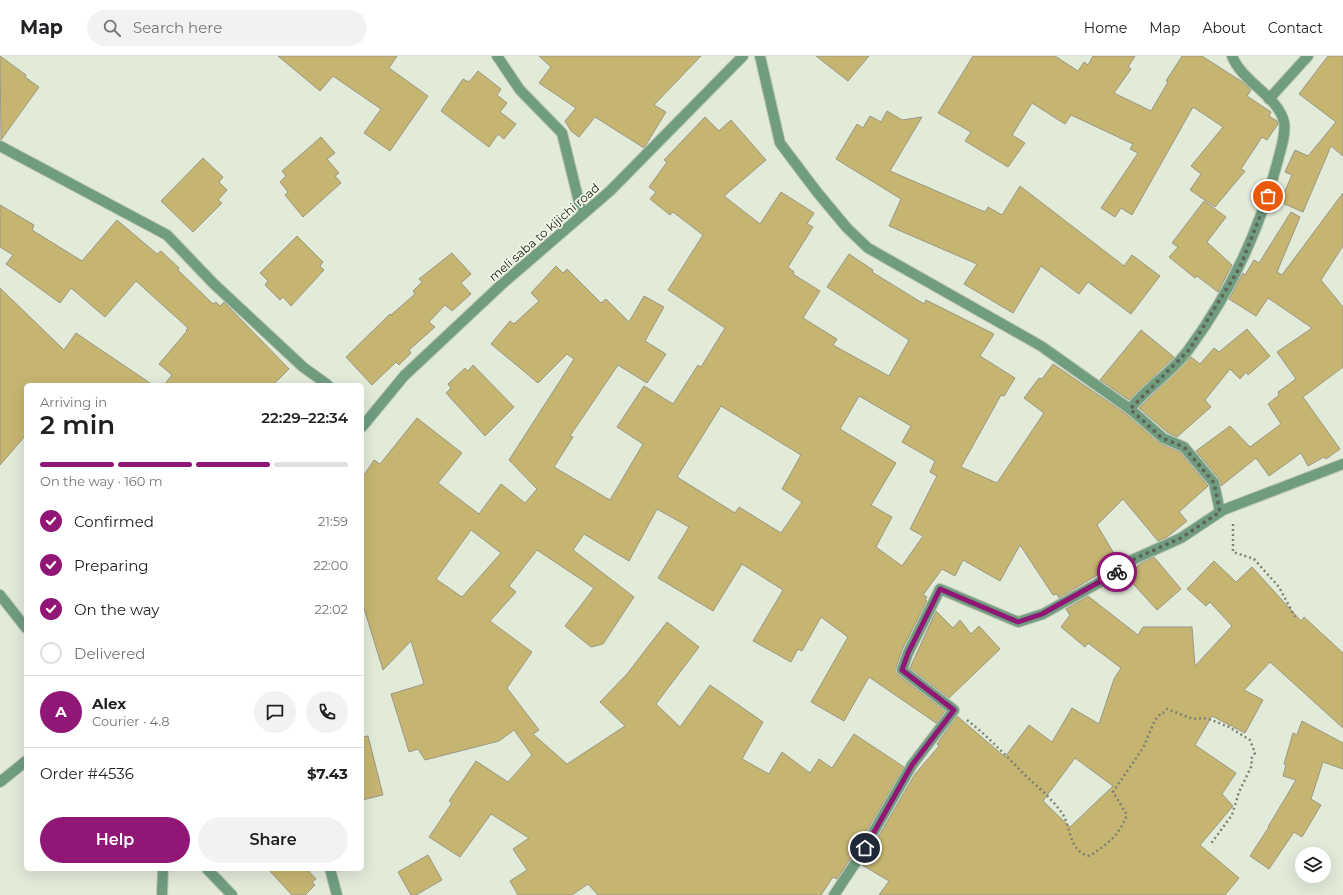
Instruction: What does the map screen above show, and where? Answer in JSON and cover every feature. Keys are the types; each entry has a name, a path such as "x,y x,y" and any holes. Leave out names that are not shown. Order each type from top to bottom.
{"street":[{"path":"497,56 520,90 562,133 582,214"},
{"name":"meli saba to kijichi road","path":"366,414 404,376 501,285 610,191 744,56"},
{"path":"760,56 780,142 817,192 847,228 868,248 1041,346 1130,409 1162,438 1184,447 1214,483 1220,512"},
{"path":"1130,409 1189,350 1240,267 1265,206 1284,135 1282,115 1269,99 1243,74 1232,56"},
{"path":"1269,99 1308,56"},
{"path":"0,146 167,235 236,304 303,367 325,383"},
{"path":"834,895 878,827 912,765 954,710 902,670 908,653 940,589 1018,622 1042,614 1118,572 1132,560 1181,538 1220,512 1343,464"},
{"path":"0,595 24,625"},
{"path":"0,782 24,763"},
{"path":"162,895 163,871"},
{"path":"209,871 229,895"},
{"path":"331,871 337,895"}],"path":[{"path":"1232,519 1234,552 1254,559 1279,588 1295,617"},
{"path":"954,710 987,735 1062,813 1070,833 1072,843 1083,854 1090,856 1113,839 1121,830 1127,815 1113,792 1143,748 1155,720 1161,713 1167,709 1193,719 1203,718 1229,727 1250,740 1255,753 1251,759 1252,765 1239,792 1232,815 1210,845"}],"building":[{"path":"0,56 26,75 25,77 39,87 1,140"},
{"path":"278,56 397,56 389,68 428,96 390,151 364,133 381,109 333,76 320,91"},
{"path":"539,56 701,56 654,105 666,112 644,148 595,117 579,137 571,131 565,121 576,108 539,83 551,67"},
{"path":"816,56 869,56 848,81"},
{"path":"973,56 1055,56 1078,71 1084,62 1088,65 1093,56 1135,56 1128,67 1131,69 1114,93 1151,111 1168,82 1166,81 1182,56 1202,56 1244,83 1251,90 1247,96 1271,112 1269,116 1277,121 1278,124 1267,140 1262,137 1241,169 1245,171 1215,207 1190,190 1201,174 1191,166 1223,127 1193,107 1132,215 1121,208 1115,217 1101,208 1138,153 1130,149 1133,144 1071,115 1065,124 1032,103 1012,135 1025,143 1008,167 965,141 971,132 938,113"},
{"path":"1328,56 1343,56 1343,156 1331,146 1303,212 1280,202 1292,175 1285,172 1295,150 1308,156 1336,122 1299,94"},
{"path":"478,71 501,89 497,95 507,103 500,112 516,124 504,139 498,134 489,147 441,111 463,79 469,82"},
{"path":"887,111 902,120 922,117 890,171 985,212 988,207 1002,215 1020,186 1124,266 1132,255 1160,276 1131,314 1088,282 1079,294 1041,266 1013,313 964,284 977,264 889,226 901,199 836,159 857,124 863,128 870,116 881,122"},
{"path":"705,117 719,131 731,120 766,160 724,196 760,224 781,192 814,213 807,224 813,227 788,267 794,272 793,274 820,291 803,318 837,339 833,345 889,376 909,340 827,287 849,254 873,270 872,272 924,304 926,300 994,334 980,356 1015,378 1004,396 1001,395 961,467 997,483 1044,413 1024,398 1039,378 1042,379 1053,364 1126,414 1159,443 1180,452 1208,486 1179,512 1187,521 1167,537 1158,541 1123,499 1097,525 1119,562 1059,598 1057,594 1053,595 1020,545 1000,581 963,560 955,576 942,569 923,595 927,597 925,600 927,601 902,650 896,668 898,675 945,711 936,723 869,677 844,721 811,702 848,637 821,617 802,651 798,649 791,662 753,641 783,590 742,564 713,611 658,578 689,527 657,509 629,561 584,534 573,550 634,597 603,644 591,647 565,626 594,588 537,550 509,586 516,592 490,621 532,652 507,688 539,730 533,734 567,764 625,726 600,702 627,674 667,622 699,647 656,704 680,727 710,685 763,722 742,759 769,774 782,752 810,773 819,759 832,768 854,734 904,767 852,856 837,879 833,877 821,895 598,895 588,884 572,895 518,895 510,881 527,870 513,849 529,838 491,814 460,857 429,837 452,803 449,801 476,761 508,782 532,755 514,730 499,741 425,760 418,749 409,752 391,694 424,684 411,641 383,670 364,608 364,475 374,460 380,464 417,418 462,453 438,483 479,514 501,484 525,503 537,489 509,460 574,359 567,354 538,383 491,344 510,321 514,324 539,301 531,293 556,266 563,273 567,269 601,303 606,299 629,322 644,296 664,307 645,341 666,354 647,383 618,365 570,436 573,437 554,467 610,500 643,444 617,427 644,386 673,404 698,365 701,367 725,328 668,290 703,235 673,212 670,215 650,199 656,192 649,187 667,162 664,160","holes":["859,396 911,426 902,442 935,461 930,472 937,476 910,529 923,536 902,566 876,547 892,517 871,505 896,463 840,429","721,406 801,455 782,489 802,502 781,533 739,507 735,513 677,477","471,530 501,553 462,597 436,579"]},
{"path":"321,137 335,153 327,159 339,173 335,176 341,183 303,217 285,195 288,192 280,182 286,176 282,171"},
{"path":"203,158 223,177 219,182 227,190 218,200 222,203 193,232 161,201"},
{"path":"1343,193 1343,246 1321,280 1343,307 1343,367 1303,397 1340,449 1326,459 1324,457 1308,466 1301,453 1269,476 1256,458 1221,486 1219,479 1196,451 1230,426 1250,447 1281,424 1268,404 1279,395 1278,392 1296,379 1277,352 1312,328 1268,298 1256,316 1229,299 1243,273 1245,275 1254,260 1259,263 1291,212 1300,217 1277,272 1282,275"},
{"path":"1204,201 1226,217 1207,242 1232,265 1218,292 1197,276 1195,278 1169,257 1178,247 1172,243"},
{"path":"0,205 34,225 32,230 82,261 117,220 157,254 161,251 213,304 216,302 220,306 224,302 289,369 275,383 166,383 172,375 159,364 188,328 136,281 105,317 71,288 60,303 6,264 13,255 0,247"},
{"path":"297,236 323,262 320,266 324,270 291,306 283,297 280,300 265,285 268,281 260,273"},
{"path":"452,253 471,274 461,283 471,294 452,311 445,305 429,322 435,327 409,350 411,353 399,365 396,362 372,385 346,357 390,314 391,315 415,294 413,291 422,282 419,279"},
{"path":"0,288 64,350 76,333 150,383 24,383 24,437 0,465"},
{"path":"1247,329 1270,356 1248,375 1246,372 1240,379 1230,369 1205,400 1211,407 1177,437 1167,432 1139,408 1191,357 1200,364 1214,348 1219,352"},
{"path":"1141,330 1174,357 1129,400 1100,380"},
{"path":"473,365 514,407 485,436 446,393 451,388 448,384 465,368 468,371"},
{"path":"1154,557 1181,589 1157,610 1126,576 1141,563"},
{"path":"1214,561 1236,582 1252,567 1301,621 1304,617 1343,653 1343,728 1270,662 1244,690 1263,700 1245,733 1212,716 1195,745 1236,773 1222,794 1233,806 1200,845 1239,878 1225,895 879,895 889,881 862,865 915,774 939,746 937,744 957,716 1005,757 1029,725 1052,742 1072,708 1099,724 1114,679 1121,668 1088,643 1085,647 1061,627 1070,615 1066,609 1088,596 1138,635 1143,627 1192,627 1195,666 1232,626 1210,602 1206,606 1187,589","holes":["1075,758 1113,786 1070,827 1043,801"]},
{"path":"936,611 953,628 960,620 971,634 979,626 1000,649 949,698 910,668"},
{"path":"1302,721 1343,743 1343,769 1323,762 1311,799 1321,805 1302,837 1294,832 1269,869 1250,856 1269,827 1296,780 1283,776 1286,765 1284,764 1293,733 1297,735"},
{"path":"368,736 383,795 364,800 364,737"},
{"path":"428,855 442,880 416,895 411,895 398,872"},
{"path":"270,871 309,871 316,879 312,882 315,885 305,895 292,895"}],"way so far":[{"path":"1117,572 1132,560 1181,538 1220,512 1214,483 1184,447 1162,438 1130,409 1137,400 1189,350 1240,267 1268,196"}],"route":[{"path":"865,848 912,765 954,710 902,670 908,653 940,589 1018,622 1042,614 1117,572"}]}
